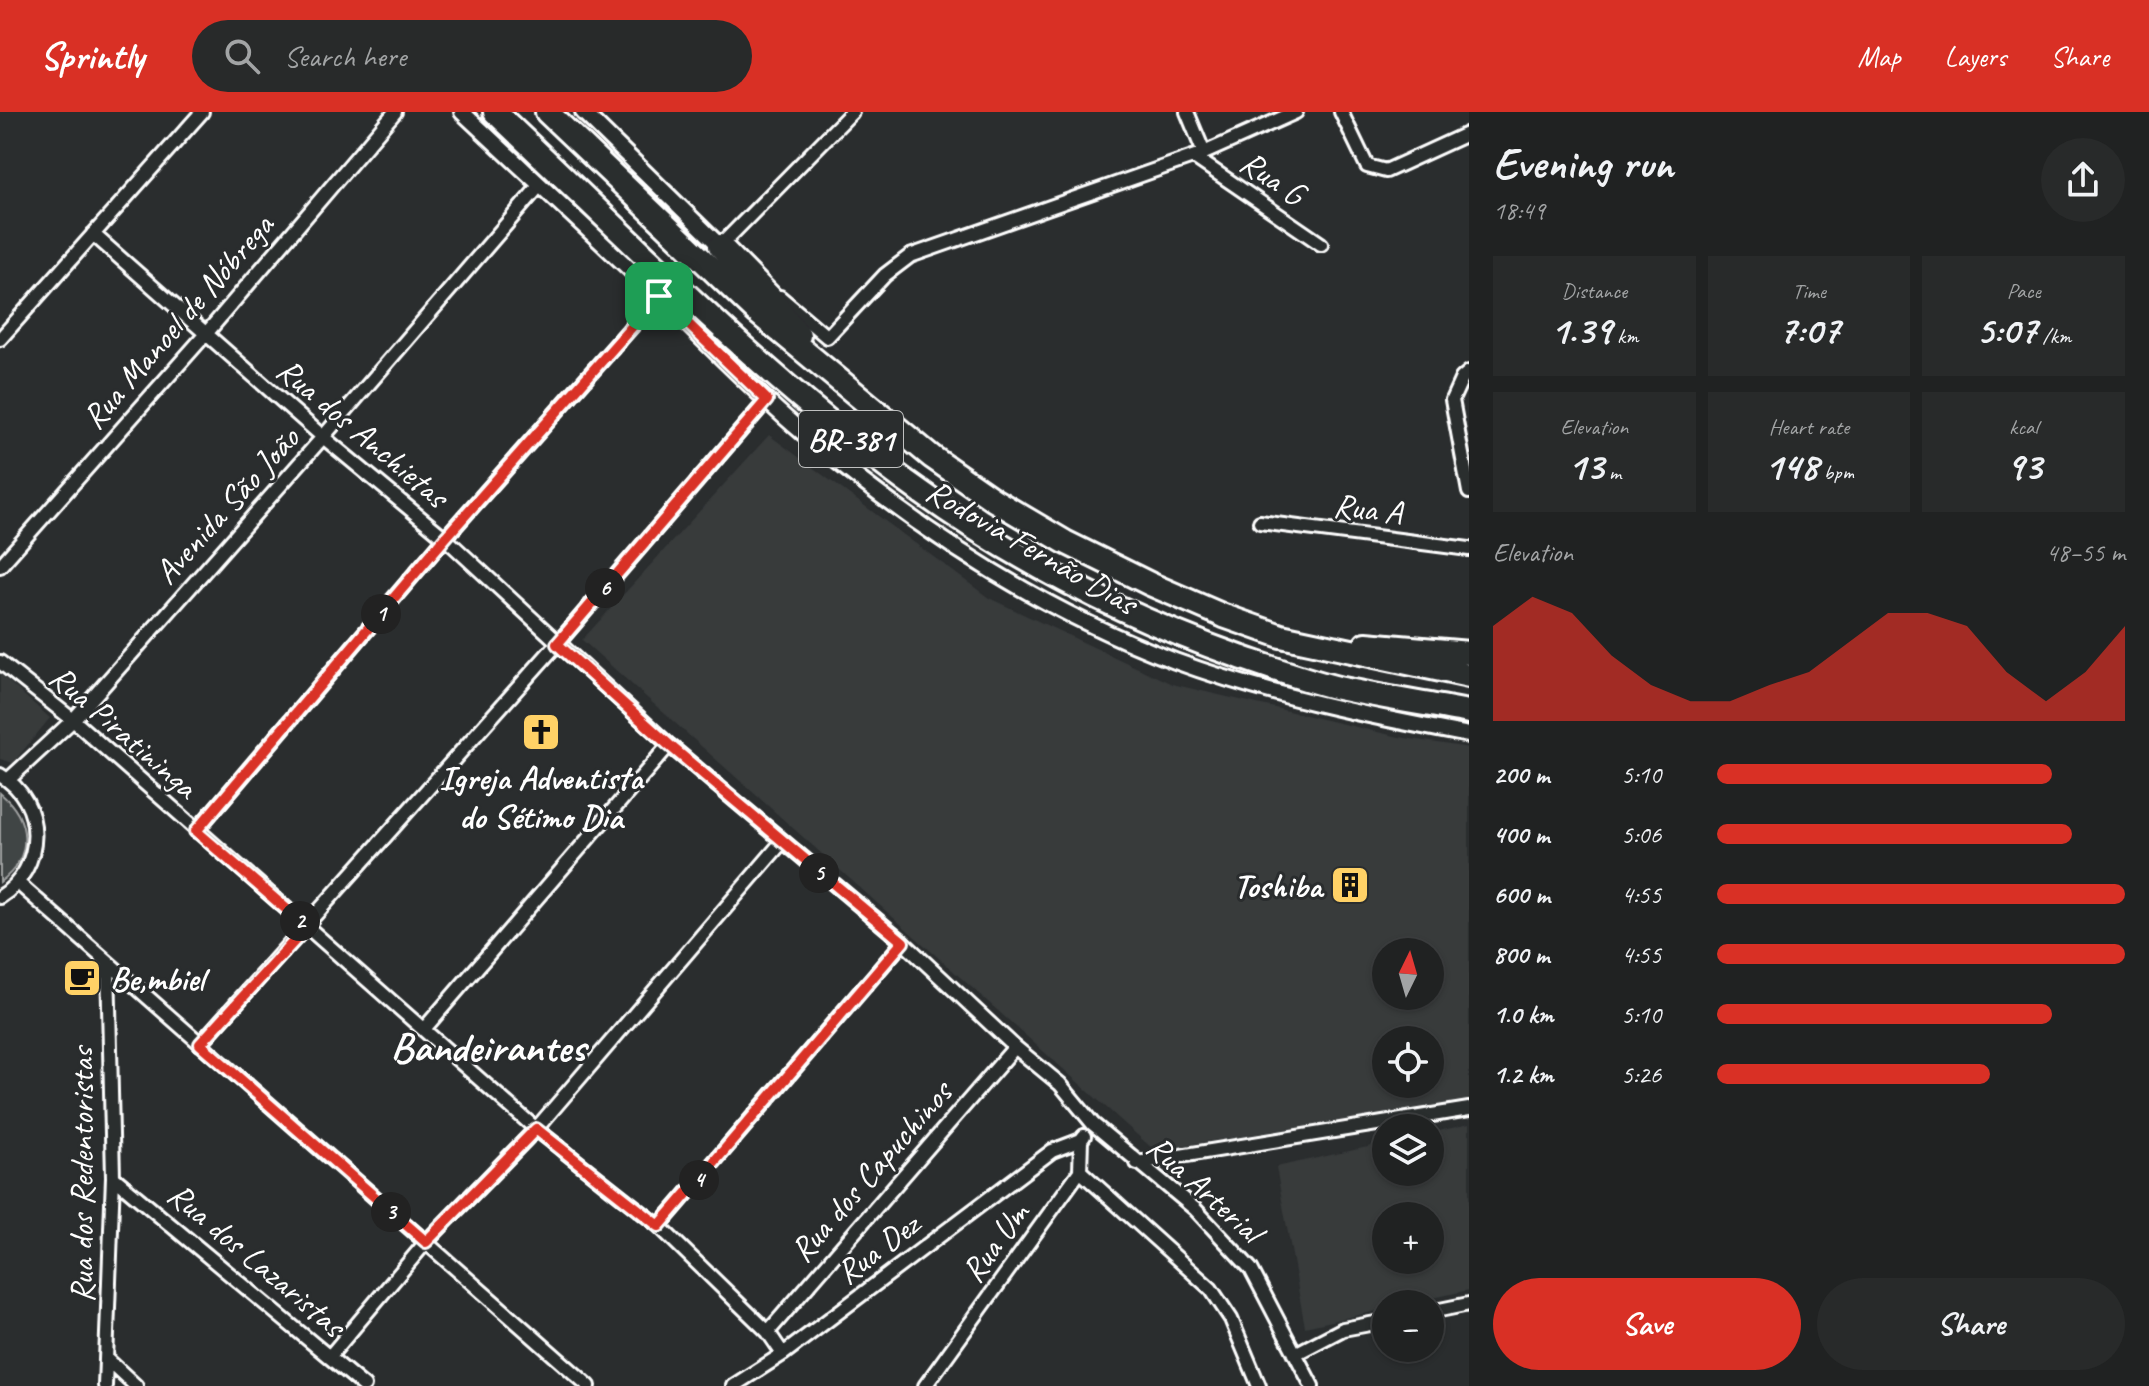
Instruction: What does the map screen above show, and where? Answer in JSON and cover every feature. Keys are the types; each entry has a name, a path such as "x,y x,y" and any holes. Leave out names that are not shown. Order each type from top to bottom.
{"highway":[{"name":"Rodovia Fernão Dias","path":"495,112 734,337 818,411 895,473 975,528 1050,573 1135,615 1213,647 1336,687 1469,712"},
{"name":"Rodovia Fernão Dias","path":"547,112 758,313 932,457 994,500 1065,542 1224,616 1281,636 1469,676"},
{"name":"BR-381","path":"720,246 770,297 819,361"},
{"path":"1281,636 1469,653"}],"street":[{"path":"0,339 202,112"},
{"name":"Rua Manoel de Nóbrega","path":"0,566 205,335 395,112"},
{"name":"Rodovia Fernão Dias","path":"462,112 767,400 882,498 990,570 1114,635 1174,660 1257,688 1361,715 1469,735"},
{"name":"BR-381","path":"583,112 720,246"},
{"path":"1187,112 1199,155"},
{"path":"848,113 720,246 827,337 885,275 910,256 1199,155 1296,112"},
{"path":"1341,112 1367,166 1386,171 1469,133"},
{"name":"Rua G","path":"1199,155 1321,244"},
{"name":"Avenida São João","path":"4,778 73,720 540,185"},
{"name":"Rua dos Anchietas","path":"93,234 323,437 445,538 669,745 903,942 1015,1047 1060,1084 1093,1124"},
{"path":"196,831 445,538 659,296"},
{"path":"1469,372 1462,378 1452,400 1469,492"},
{"path":"200,1044 557,644 767,400"},
{"name":"Rua A","path":"1260,522 1469,549"},
{"name":"Rua Piratininga","path":"0,662 73,720 536,1129 659,1226 768,1332 783,1354"},
{"path":"424,1029 669,745"},
{"path":"0,897 18,883 33,854 34,821 20,791 4,778"},
{"path":"330,1356 426,1242 536,1129 782,842"},
{"path":"18,883 589,1386"},
{"path":"659,1226 903,942"},
{"name":"Rua dos Redentoristas","path":"105,1386 113,1177 108,963"},
{"name":"Rua dos Capuchinos","path":"768,1332 1015,1047"},
{"path":"1137,1163 1469,1109"},
{"path":"1080,1171 1081,1140 1093,1124"},
{"name":"Rua Arterial","path":"1093,1124 1195,1209 1251,1269 1312,1386"},
{"name":"Rua Dez","path":"733,1386 783,1354 1052,1151 1081,1140"},
{"name":"Rua Arterial","path":"1080,1171 1211,1289 1231,1319 1259,1386"},
{"name":"Rua Um","path":"925,1386 1080,1171"},
{"name":"Rua dos Lazaristas","path":"113,1177 364,1386"},
{"path":"1444,1309 1469,1304"},
{"path":"1295,1354 1343,1329 1372,1324"},
{"path":"107,1359 136,1386"}],"shaded area":[{"path":"769,435 989,598 1172,684 1399,737 1469,748 1469,1101 1154,1150 582,640"},
{"path":"0,674 50,718 13,763 0,759"},
{"path":"0,793 18,814 24,838 19,861 0,882"},
{"path":"1469,1124 1469,1290 1444,1296 1444,1290 1372,1290 1372,1312 1305,1327 1276,1167 1372,1146 1372,1186 1444,1186 1444,1130"}],"place":[{"name":"Igreja Adventista do Sétimo Dia","path":"541,732"},
{"name":"Toshiba","path":"1350,885"},
{"name":"Be,mbiel","path":"82,978"}],"district":[{"name":"Bandeirantes","path":"488,1046"}],"route":[{"path":"659,296 767,400 557,644 669,745 903,942 659,1226 536,1129 426,1242 200,1044 307,927 196,831 445,538 659,296"}]}
